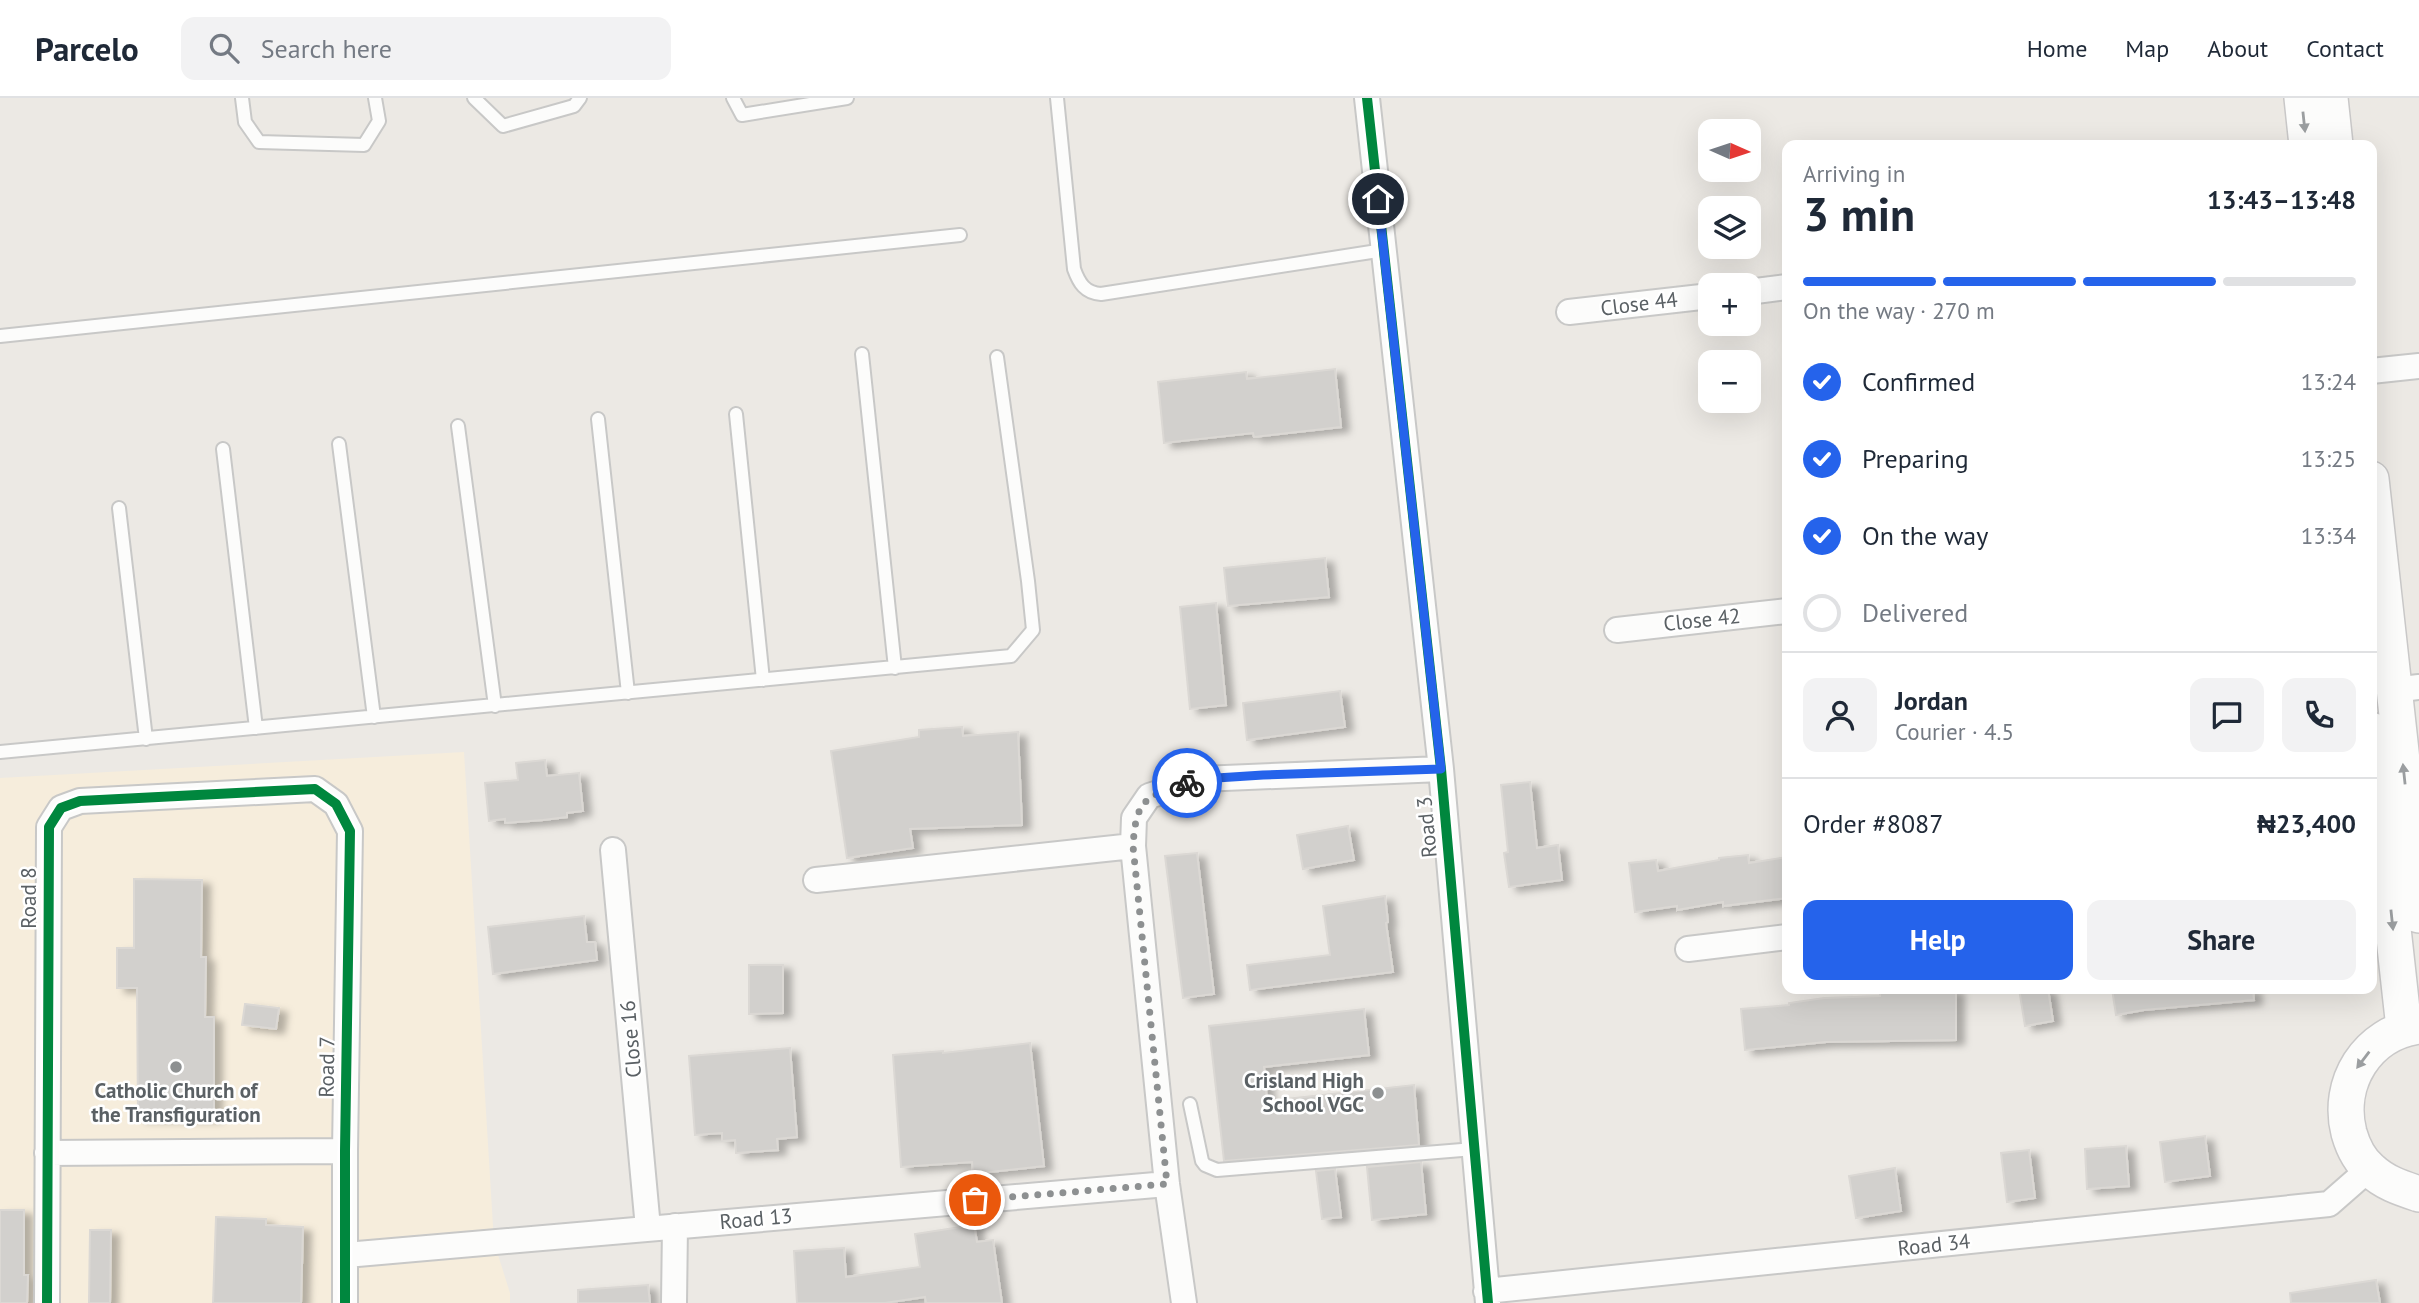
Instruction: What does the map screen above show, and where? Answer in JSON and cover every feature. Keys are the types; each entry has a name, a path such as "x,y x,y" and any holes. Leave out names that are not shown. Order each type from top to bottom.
{"street":[{"name":"Road 3","path":"1367,98 1441,769 1487,1297"},
{"path":"2301,98 2306,140"},
{"path":"2330,98 2334,140"},
{"path":"1761,290 1782,288"},
{"name":"Close 44","path":"1569,312 1698,297"},
{"path":"2377,370 2419,366"},
{"path":"2377,514 2407,688 2419,915"},
{"name":"Close 42","path":"1616,629 1782,612"},
{"path":"1184,1303 1167,1184 1133,846 1135,818 1149,796 1201,779 1441,769"},
{"name":"Road 8","path":"47,1303 49,828 61,808 80,801 315,789 336,804 351,831"},
{"name":"Road 7","path":"345,1303 351,831"},
{"path":"2377,835 2379,870 2412,1027 2379,1041 2358,1062 2347,1089 2345,1118 2353,1146 2393,1183 2419,1216"},
{"path":"816,880 1133,846"},
{"name":"Close 16","path":"613,850 648,1228"},
{"path":"1688,948 1782,938"},
{"path":"47,1153 345,1151"},
{"name":"Road 34","path":"1487,1297 2329,1204 2393,1183"},
{"name":"Road 13","path":"346,1255 1167,1184"},
{"path":"674,1303 675,1226"}],"lane":[{"path":"242,98 244,121 259,142 364,145 379,121 375,98"},
{"path":"474,98 503,126 574,106 580,98"},
{"path":"733,98 741,115 847,98"},
{"path":"1057,98 1074,269 1084,289 1092,293 1101,294 1384,250"},
{"path":"0,336 960,234"},
{"path":"862,354 895,668"},
{"path":"0,752 1011,656 1032,630 1028,581 997,357"},
{"path":"736,414 763,680"},
{"path":"598,419 628,693"},
{"path":"458,426 495,706"},
{"path":"339,444 374,717"},
{"path":"222,450 256,728"},
{"path":"119,508 146,739"},
{"path":"1190,1104 1202,1161 1205,1166 1217,1170 1474,1149"}],"shaded area":[{"path":"464,752 494,1242 510,1293 510,1303 0,1303 0,778"}],"building":[{"path":"1335,369 1341,427 1254,437 1253,433 1164,443 1158,382 1246,372 1247,379"},
{"path":"1325,558 1329,597 1228,606 1224,568"},
{"path":"1216,603 1226,705 1190,709 1180,607"},
{"path":"1340,691 1345,727 1247,740 1243,703"},
{"path":"962,727 963,736 1018,732 1022,825 910,829 913,848 847,858 831,751 919,737 919,730"},
{"path":"545,760 547,776 579,773 583,811 567,813 567,817 543,820 505,823 505,819 489,821 485,783 518,780 516,763"},
{"path":"1530,782 1537,848 1558,845 1562,880 1509,887 1504,853 1508,852 1501,785"},
{"path":"1348,826 1354,860 1303,869 1297,835"},
{"path":"1197,853 1214,994 1183,998 1165,856"},
{"path":"1748,855 1749,863 1782,858 1782,899 1723,906 1723,902 1677,910 1677,906 1635,912 1629,863 1656,860 1658,871 1719,858"},
{"path":"134,879 202,880 201,957 206,957 205,1017 214,1017 214,1117 138,1117 137,988 117,988 117,948 134,948"},
{"path":"1385,896 1393,972 1250,990 1247,965 1330,955 1323,906"},
{"path":"584,916 587,942 595,942 597,960 493,974 488,927"},
{"path":"749,965 783,965 783,1013 749,1014"},
{"path":"1956,994 1956,1040 1826,1042 1745,1050 1741,1009 1789,1005 1824,998"},
{"path":"2020,994 2049,994 2053,1021 2025,1026"},
{"path":"2113,994 2253,994 2254,1000 2116,1015"},
{"path":"245,1004 279,1008 276,1029 242,1025"},
{"name":"Crisland High School VGC","path":"1364,1009 1369,1055 1264,1067 1267,1101 1414,1085 1419,1145 1224,1161 1209,1026"},
{"path":"1030,1043 1044,1166 973,1174 972,1162 901,1167 893,1055 943,1053"},
{"path":"790,1048 797,1137 777,1139 778,1150 736,1153 735,1140 722,1141 722,1133 695,1135 689,1056"},
{"path":"2205,1136 2210,1176 2165,1182 2160,1142"},
{"path":"2126,1146 2129,1186 2087,1189 2085,1149"},
{"path":"2029,1150 2035,1198 2007,1202 2001,1153"},
{"path":"1421,1162 1426,1214 1372,1220 1367,1167"},
{"path":"1895,1168 1901,1211 1856,1218 1849,1176"},
{"path":"1335,1169 1341,1217 1322,1219 1316,1171"},
{"path":"0,1210 24,1210 27,1303 0,1303"},
{"path":"216,1217 266,1219 266,1225 303,1227 301,1303 213,1303"},
{"path":"974,1225 977,1242 993,1240 1002,1303 926,1303 925,1297 885,1303 797,1303 794,1251 844,1248 846,1277 920,1267 915,1234"},
{"path":"90,1230 111,1230 110,1303 89,1303"},
{"path":"2376,1280 2380,1303 2291,1303 2290,1293"},
{"path":"648,1285 650,1303 578,1303 578,1290"}],"cycle path":[{"path":"1367,98 1441,769 1488,1303"},
{"path":"47,1303 49,827 61,808 80,801 315,789 336,804 350,831 345,1303"}],"way so far":[{"path":"975,1200 1167,1184 1133,846 1135,818 1149,796 1187,783"}],"place":[{"name":"Catholic Church of the Transfiguration","path":"176,1067"},
{"name":"Crisland High School VGC","path":"1378,1093"}],"route":[{"path":"1187,783 1201,779 1263,775 1441,769 1378,199"}]}
